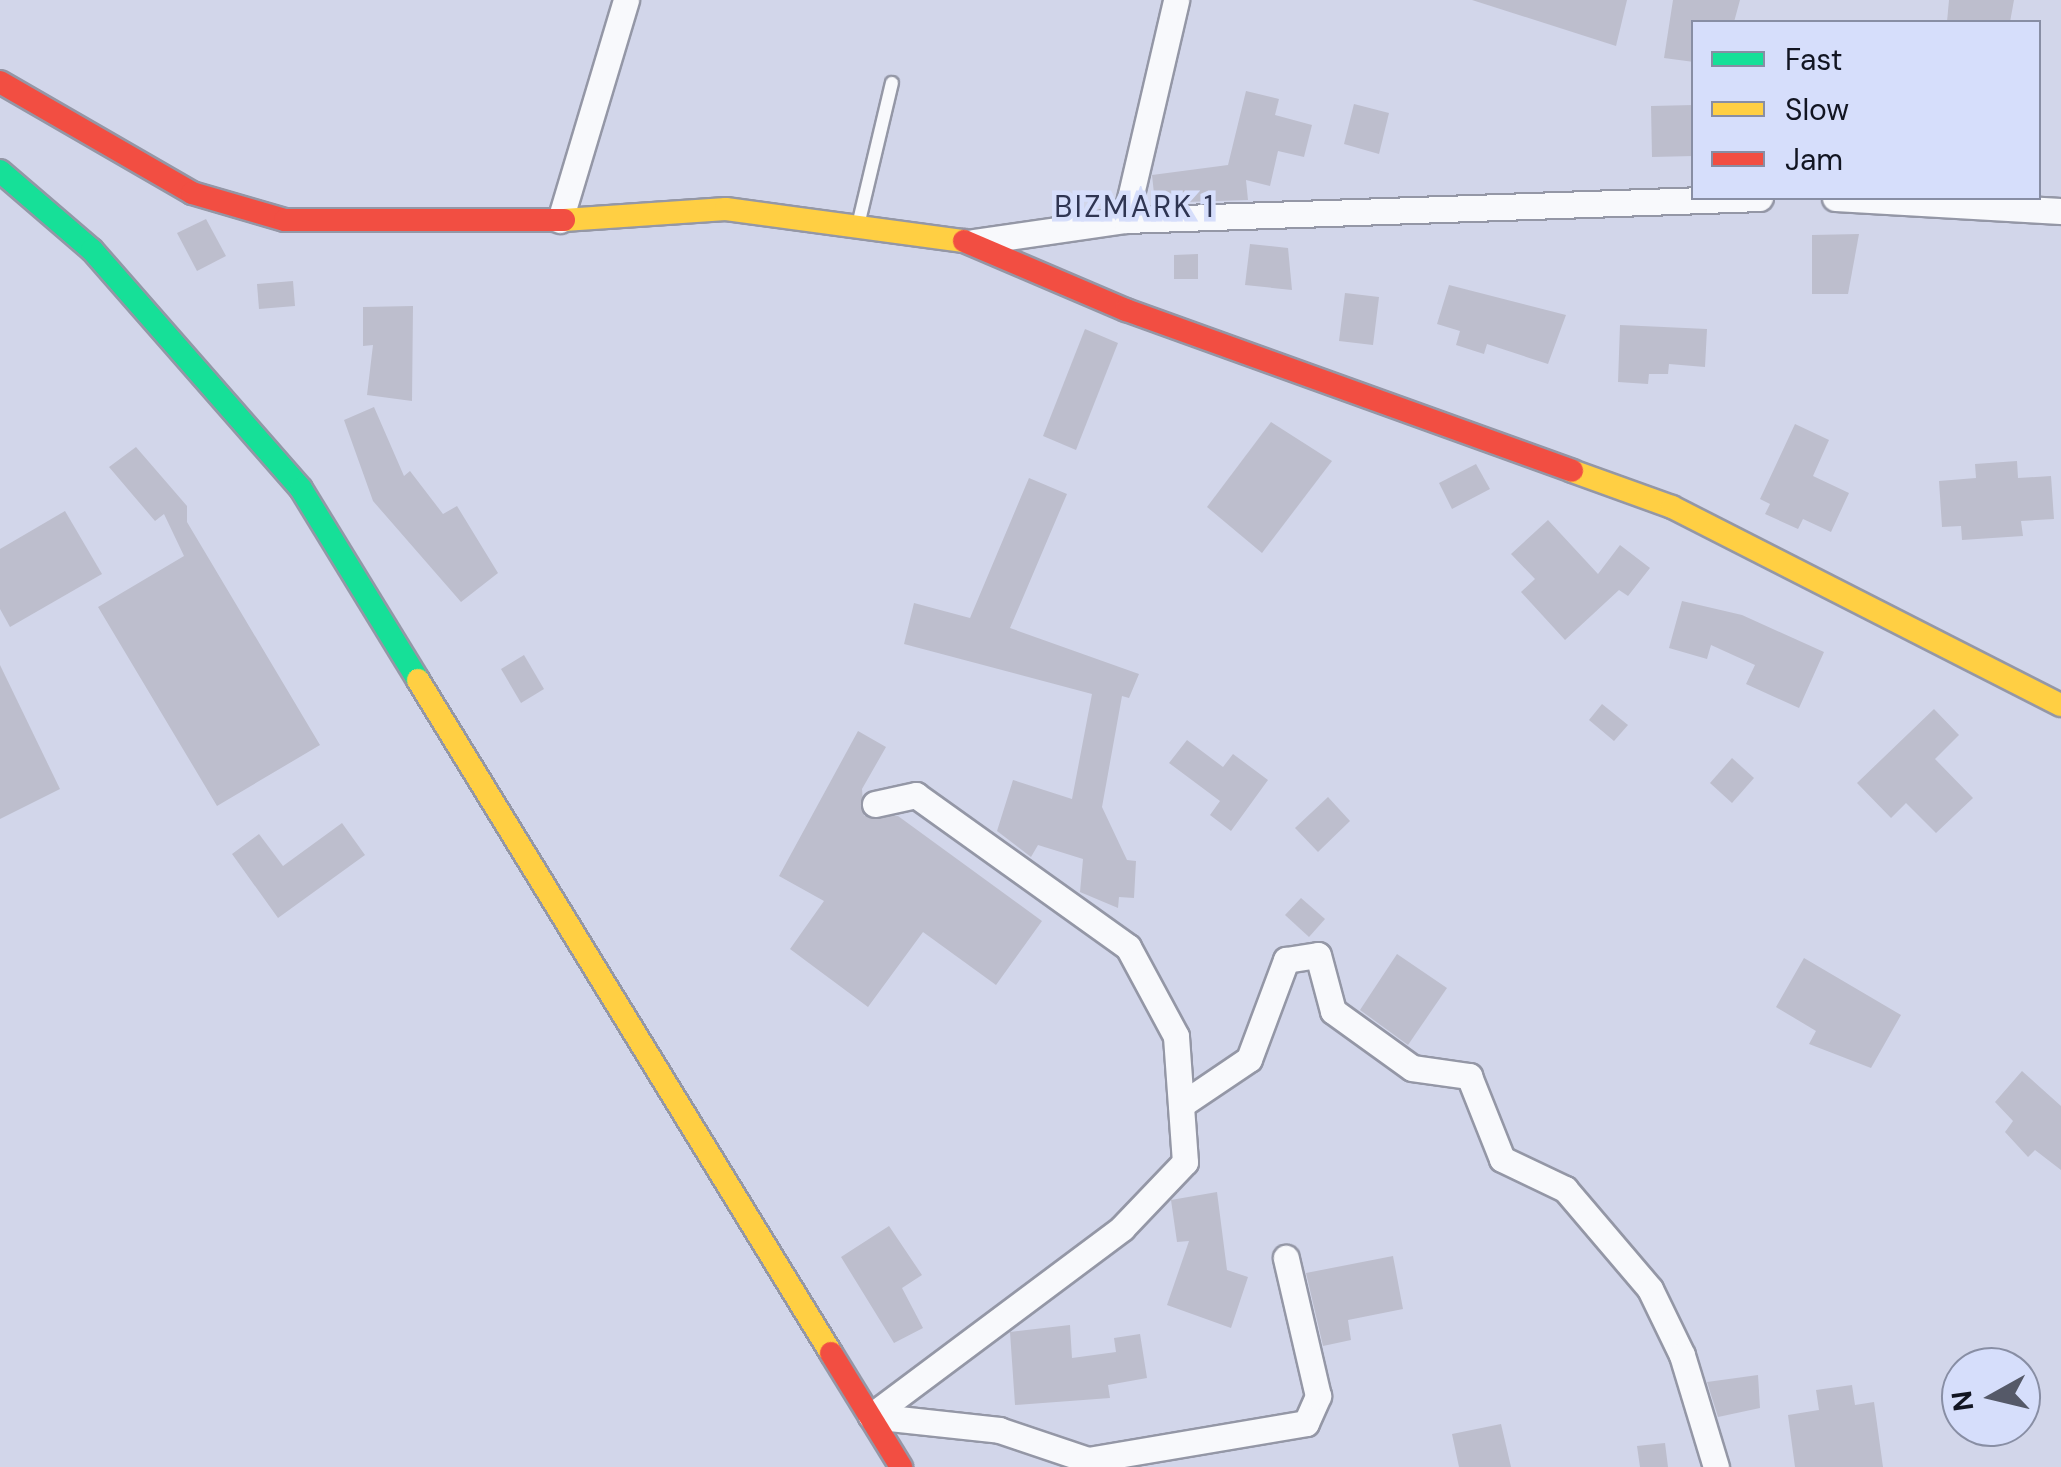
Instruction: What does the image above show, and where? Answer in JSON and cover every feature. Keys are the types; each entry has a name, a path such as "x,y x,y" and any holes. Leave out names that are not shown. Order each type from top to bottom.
{"main road":[{"path":"0,82 192,193 284,220 560,220 726,209 860,221 973,242 1108,304 1672,507 2061,705"},
{"path":"0,171 92,250 301,489 901,1467"}],"street":[{"path":"560,220 626,0"},
{"path":"1125,220 1176,0"},
{"path":"973,242 1125,220 1702,200"},
{"path":"1867,200 2061,212"},
{"path":"871,1416 1122,1228 1185,1162 1176,1036 1128,947 916,795 875,804"},
{"path":"1181,1105 1249,1059 1286,960 1318,955 1332,1011 1412,1068 1469,1076 1502,1159 1565,1189 1650,1289 1682,1355 1716,1467"},
{"path":"871,1416 999,1430 1088,1460 1306,1423 1318,1396 1286,1258"}],"lane":[{"path":"860,221 892,82"}],"building":[{"path":"1472,0 1627,0 1616,46"},
{"path":"1673,0 1740,0 1735,20 1691,20 1691,62 1664,58"},
{"path":"1949,0 2014,0 2010,20 1947,20"},
{"path":"1246,91 1279,99 1275,115 1312,125 1304,157 1278,151 1270,186 1246,180 1248,200 1155,203 1152,175 1228,165"},
{"path":"1354,104 1389,113 1379,154 1344,144"},
{"path":"1691,105 1691,156 1652,157 1651,106"},
{"path":"206,219 226,256 197,271 177,233"},
{"path":"1859,234 1848,294 1812,294 1812,235"},
{"path":"1250,244 1288,248 1292,290 1245,285"},
{"path":"1198,254 1198,279 1174,279 1174,255"},
{"path":"293,281 295,306 259,309 257,284"},
{"path":"1449,285 1566,315 1548,364 1487,344 1484,354 1456,345 1460,331 1437,324"},
{"path":"1345,293 1379,297 1373,345 1339,341"},
{"path":"413,306 412,401 367,395 373,345 363,346 363,307"},
{"path":"1620,325 1707,329 1705,367 1669,364 1668,374 1649,374 1648,384 1618,382"},
{"path":"1085,329 1118,343 1076,450 1043,436"},
{"path":"374,407 404,476 410,471 443,514 457,506 498,573 461,602 373,501 344,420"},
{"path":"1271,422 1332,461 1262,553 1207,507"},
{"path":"1795,424 1829,440 1813,476 1849,493 1831,532 1803,519 1798,529 1765,514 1770,504 1760,499"},
{"path":"136,447 187,506 187,522 320,745 217,806 98,607 184,556 164,514 155,521 109,467"},
{"path":"2017,461 2018,478 2051,476 2054,519 2021,521 2023,536 1962,540 1961,526 1942,527 1939,481 1976,478 1975,464"},
{"path":"1476,464 1490,489 1452,509 1439,483"},
{"path":"1029,478 1067,494 1010,628 1139,674 1129,698 1122,696 1102,807 1127,860 1136,861 1134,898 1119,897 1118,908 1080,892 1083,859 1038,845 1031,857 997,831 1013,780 1072,799 1092,694 904,644 914,603 970,618"},
{"path":"65,511 102,574 10,627 0,609 0,549"},
{"path":"1548,520 1598,574 1620,545 1650,568 1628,596 1619,590 1565,640 1521,592 1535,579 1511,554"},
{"path":"1682,601 1742,615 1824,652 1799,708 1746,684 1755,665 1711,645 1707,659 1669,648"},
{"path":"524,655 544,689 521,703 501,669"},
{"path":"0,665 60,789 0,819"},
{"path":"1602,704 1628,725 1614,741 1589,720"},
{"path":"1934,709 1959,735 1935,759 1973,798 1936,833 1906,803 1891,818 1857,783"},
{"path":"858,731 886,747 862,789 864,816 898,816 1042,921 996,985 923,932 868,1007 790,949 824,901 779,876"},
{"path":"1187,740 1223,767 1233,754 1268,780 1231,831 1210,815 1220,801 1169,763"},
{"path":"1732,758 1754,778 1732,803 1710,783"},
{"path":"1328,797 1350,821 1318,852 1295,828"},
{"path":"342,823 365,855 278,918 232,854 259,834 283,866"},
{"path":"1301,898 1325,919 1309,937 1285,915"},
{"path":"1397,954 1447,988 1408,1045 1360,1010"},
{"path":"1804,958 1901,1015 1871,1068 1809,1044 1816,1031 1776,1007"},
{"path":"2022,1071 2061,1106 2061,1170 2035,1150 2028,1157 2005,1132 2013,1121 1995,1102"},
{"path":"1217,1192 1227,1270 1248,1277 1231,1328 1167,1305 1189,1241 1177,1242 1171,1200"},
{"path":"889,1226 922,1275 902,1288 923,1328 894,1343 841,1257"},
{"path":"1393,1256 1403,1309 1348,1320 1351,1340 1323,1346 1306,1273"},
{"path":"1070,1325 1072,1358 1116,1352 1114,1338 1140,1334 1147,1378 1108,1385 1110,1398 1015,1405 1010,1332"},
{"path":"1758,1375 1760,1408 1718,1417 1707,1382"},
{"path":"1852,1385 1855,1405 1874,1402 1883,1467 1795,1467 1788,1415 1819,1410 1816,1390"},
{"path":"1501,1424 1511,1467 1459,1467 1452,1434"},
{"path":"1665,1443 1668,1467 1640,1467 1637,1446"}],"traffic: fast":[{"path":"0,171 92,250 301,489 418,680"}],"traffic: slow":[{"path":"564,220 726,209 964,241"},
{"path":"1572,471 1672,507 2061,705"},
{"path":"418,680 831,1353"}],"traffic: jam":[{"path":"0,82 192,193 285,220 564,220"},
{"path":"964,241 1126,310 1572,471"},
{"path":"831,1353 901,1467"}],"district":[{"name":"BIZMARK 1","path":"1135,207"}]}
